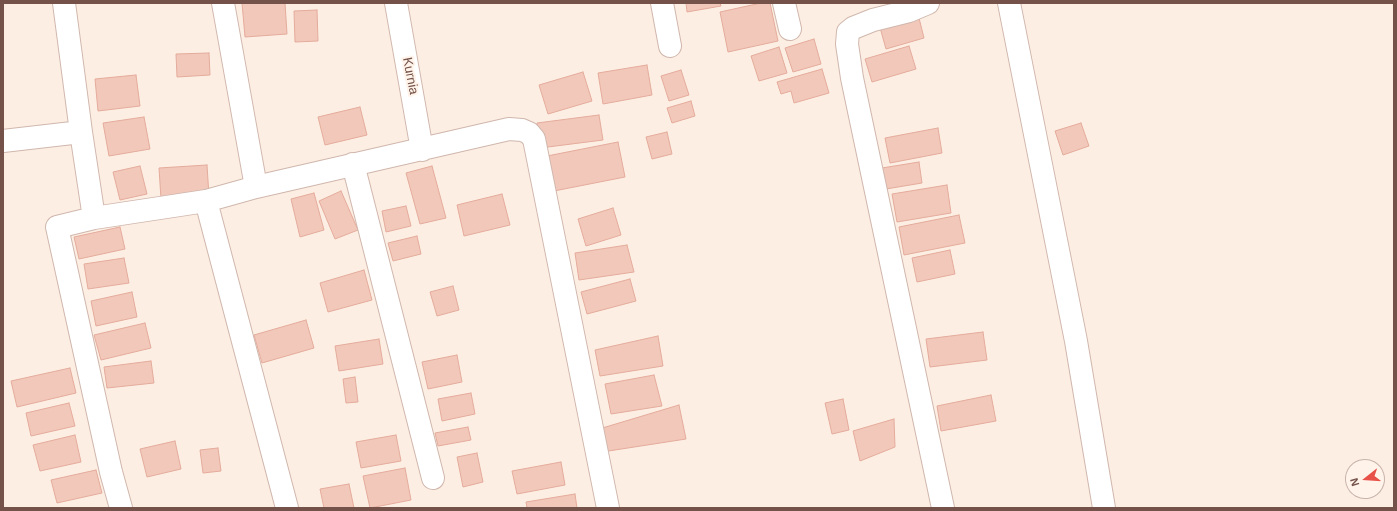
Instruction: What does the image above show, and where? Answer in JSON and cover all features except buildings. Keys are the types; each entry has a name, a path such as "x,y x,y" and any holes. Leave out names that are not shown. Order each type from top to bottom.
{"street":[{"path":"64,3 94,218"},
{"path":"223,3 256,187"},
{"name":"Kurnia","path":"396,3 422,150"},
{"path":"662,3 670,46"},
{"path":"784,3 790,29"},
{"path":"1009,3 1076,341 1104,508"},
{"path":"928,4 861,24 848,32 847,44 852,78 943,508"},
{"path":"121,508 111,472 57,228 94,218 206,201 256,187 509,129 522,130 529,133 534,139 608,508"},
{"path":"3,140 81,132"},
{"path":"353,164 433,478"},
{"path":"206,201 287,508"}]}
